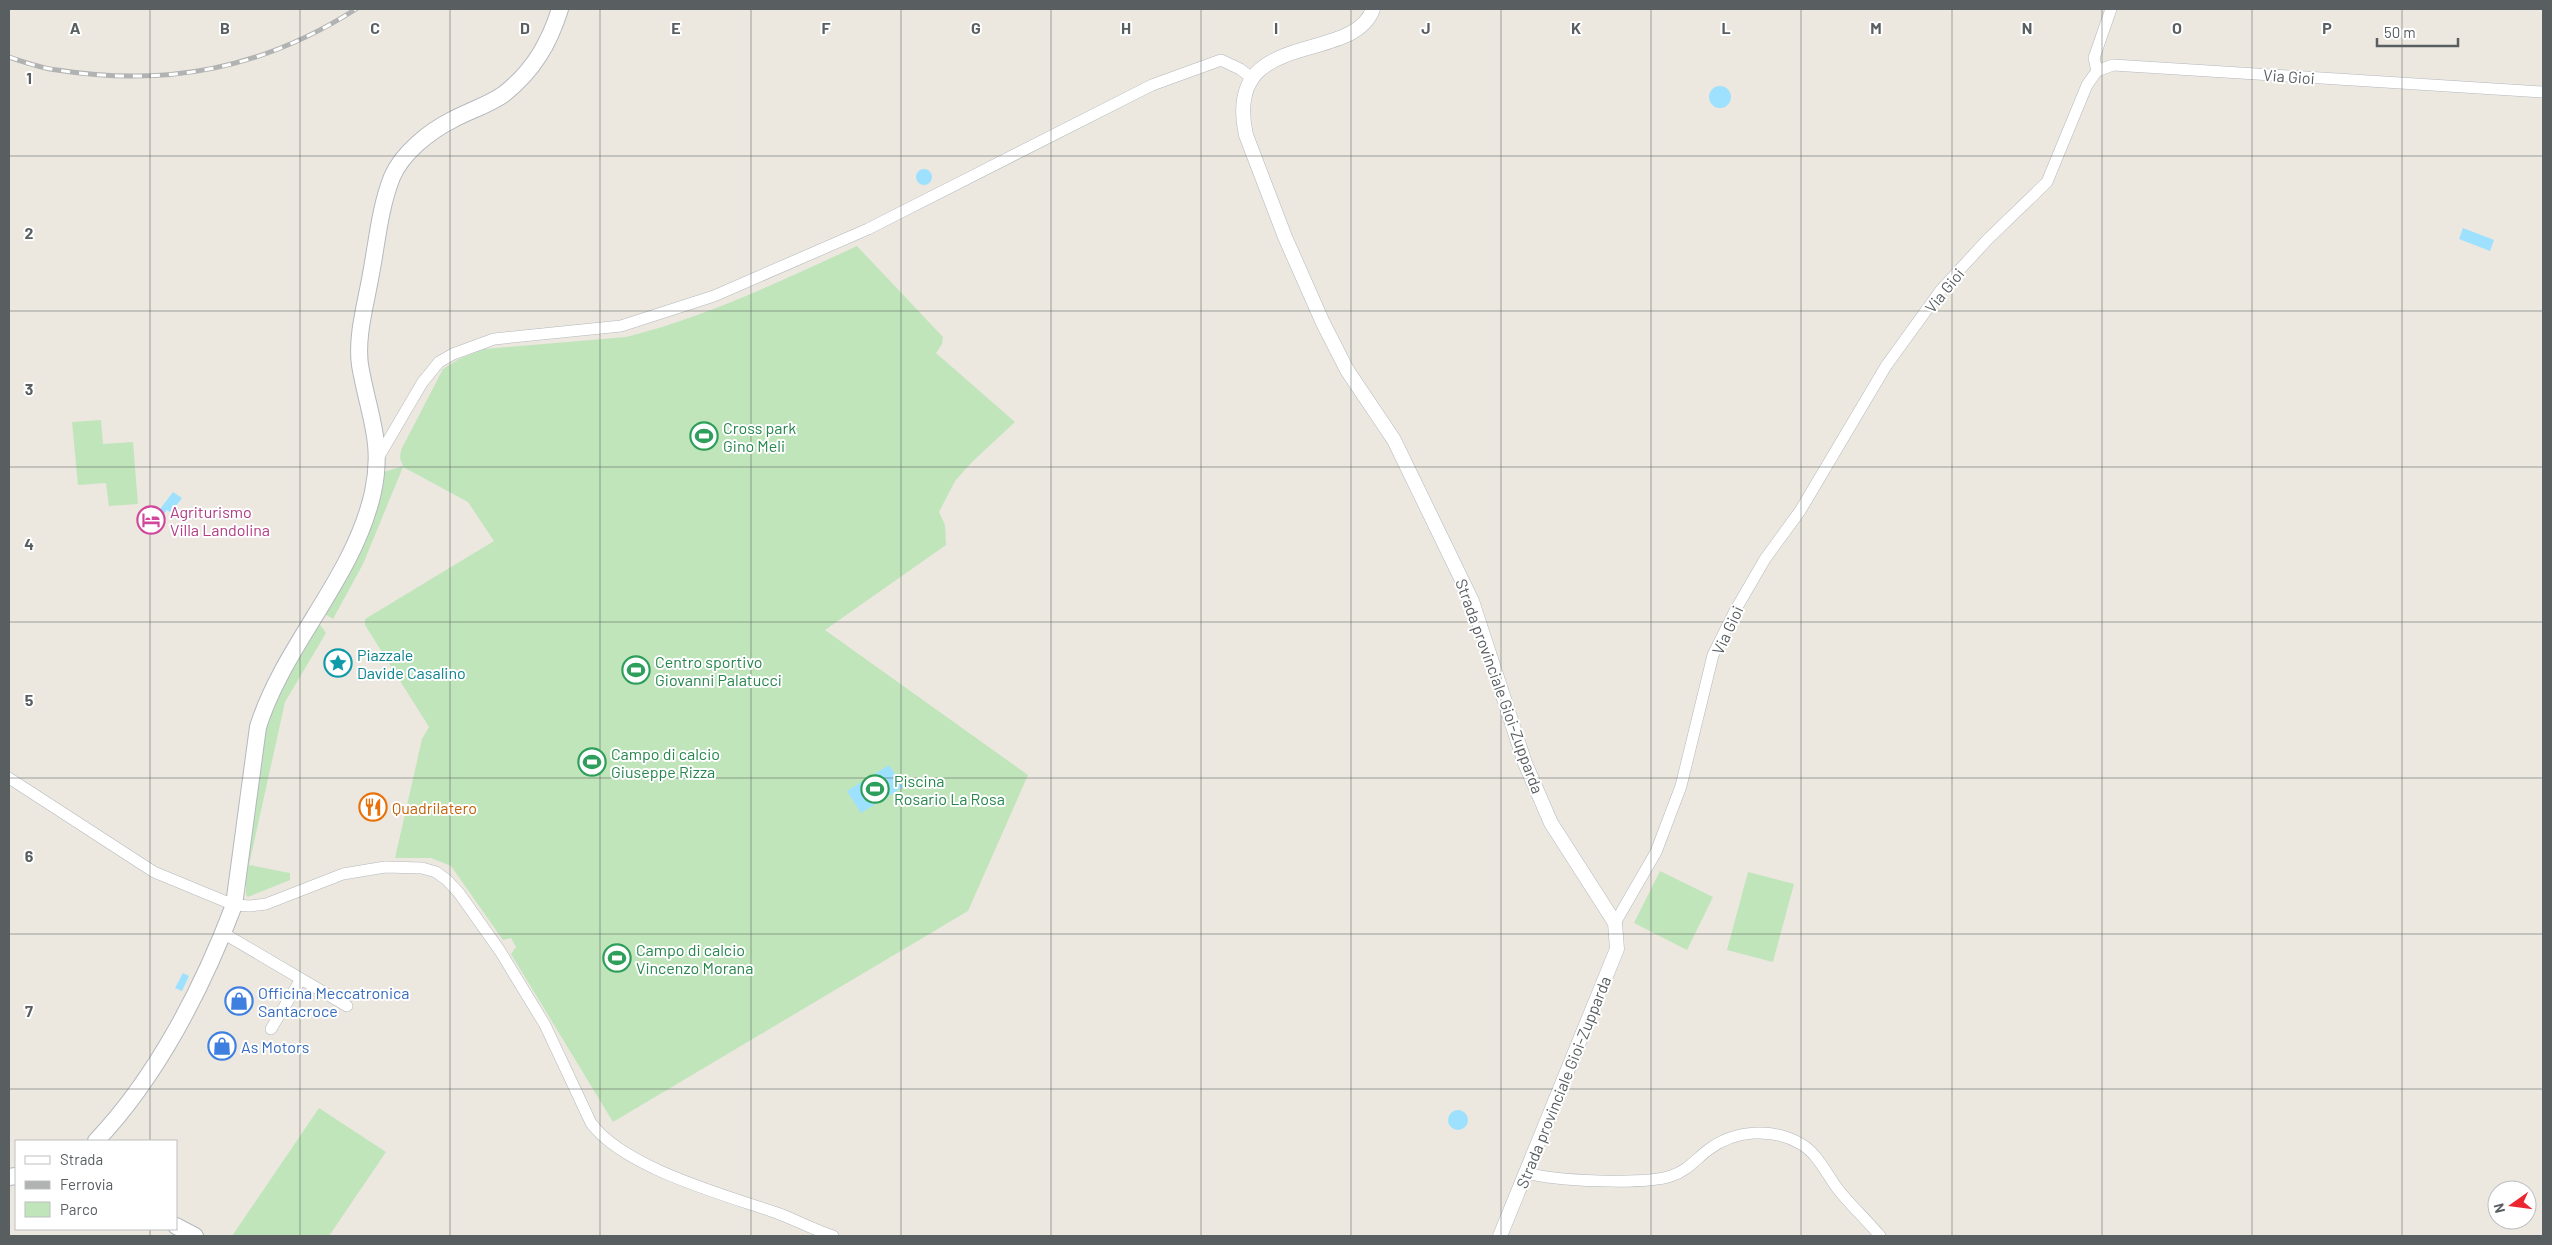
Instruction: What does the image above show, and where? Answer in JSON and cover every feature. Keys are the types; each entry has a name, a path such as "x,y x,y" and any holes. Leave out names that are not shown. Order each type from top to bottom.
{"main road":[{"path":"97,1140 140,1088 177,1027 223,933 234,905 258,727 266,701 357,540 369,508 378,458 373,417 360,364 360,339 384,200 393,174 406,156 427,136 450,121 502,95 528,72 544,50 560,9"},
{"path":"178,1227 195,1236"}],"street":[{"path":"378,458 422,383 439,362 461,351 494,339 620,326 714,296 868,229 1152,85 1221,60 1240,69 1252,78 1284,54 1338,39 1352,32 1364,23 1373,9"},
{"path":"2097,71 2094,58 2111,9"},
{"name":"Via Gioi","path":"1615,923 1656,852 1681,786 1714,655 1736,609 1765,559 1800,511 1886,366 1935,298 1987,240 2047,182 2087,85 2097,71 2113,65 2543,92"},
{"name":"Strada provinciale Gioi-Zupparda","path":"1252,78 1244,104 1243,119 1256,162 1285,237 1347,370 1394,440 1472,601 1525,763 1551,824 1615,923 1617,949 1500,1236"},
{"path":"9,778 154,872 234,905 266,904 343,874 385,867 422,868 436,872 447,880 459,893 505,959 545,1025 592,1123 601,1136 630,1156 691,1184 743,1204 778,1213 833,1236"},
{"path":"223,933 347,1006"},
{"path":"271,1030 301,979"},
{"path":"1527,1173 1543,1177 1633,1181 1669,1177 1685,1171 1708,1150 1727,1138 1748,1132 1781,1136 1802,1144 1815,1157 1838,1189 1880,1236"}],"green space":[{"name":"Centro sportivo Giovanni Palatucci","path":"857,246 943,337 942,344 936,353 1015,422 971,463 955,481 939,512 945,525 946,545 825,630 1028,775 968,911 613,1122 511,954 516,947 511,938 503,940 451,866 431,858 395,858 422,739 429,727 365,625 365,619 494,541 468,502 403,467 363,564 333,619 323,613 384,472 403,466 400,458 401,450 443,369 459,359 484,349 626,337 656,329 714,309"},
{"path":"101,420 103,444 133,442 138,504 109,506 106,483 78,485 72,422"},
{"path":"318,622 326,633 285,702 249,865 290,873 290,880 248,897 246,895 246,879 266,718"},
{"path":"1660,871 1713,897 1687,950 1634,923"},
{"path":"1748,872 1794,884 1773,962 1727,950"},
{"path":"319,1108 386,1152 329,1236 232,1236"}],"water":[{"path":"1720,86 1728,89 1731,97 1728,105 1720,108 1712,105 1709,97 1712,89"},
{"path":"924,169 932,177 924,185 916,177"},
{"path":"2463,228 2494,240 2490,251 2459,239"},
{"path":"173,492 182,498 171,513 167,510 161,517 157,513"},
{"name":"Piscina Rosario La Rosa","path":"889,765 903,787 861,813 847,791"},
{"path":"183,973 189,976 182,991 175,988"},
{"path":"1454,1110 1462,1110 1468,1116 1468,1124 1462,1130 1454,1130 1448,1124 1448,1116"}],"railway":[{"path":"9,57 51,69 98,75 137,76 175,74 249,59 321,30 356,9"}],"place":[{"name":"Cross park Gino Meli","path":"704,436"},
{"name":"Agriturismo Villa Landolina","path":"151,520"},
{"name":"Piazzale Davide Casalino","path":"338,663"},
{"name":"Centro sportivo Giovanni Palatucci","path":"636,670"},
{"name":"Campo di calcio Giuseppe Rizza","path":"592,762"},
{"name":"Piscina Rosario La Rosa","path":"875,789"},
{"name":"Quadrilatero","path":"373,807"},
{"name":"Campo di calcio Vincenzo Morana","path":"617,958"},
{"name":"Officina Meccatronica Santacroce","path":"239,1001"},
{"name":"As Motors","path":"222,1046"}]}
